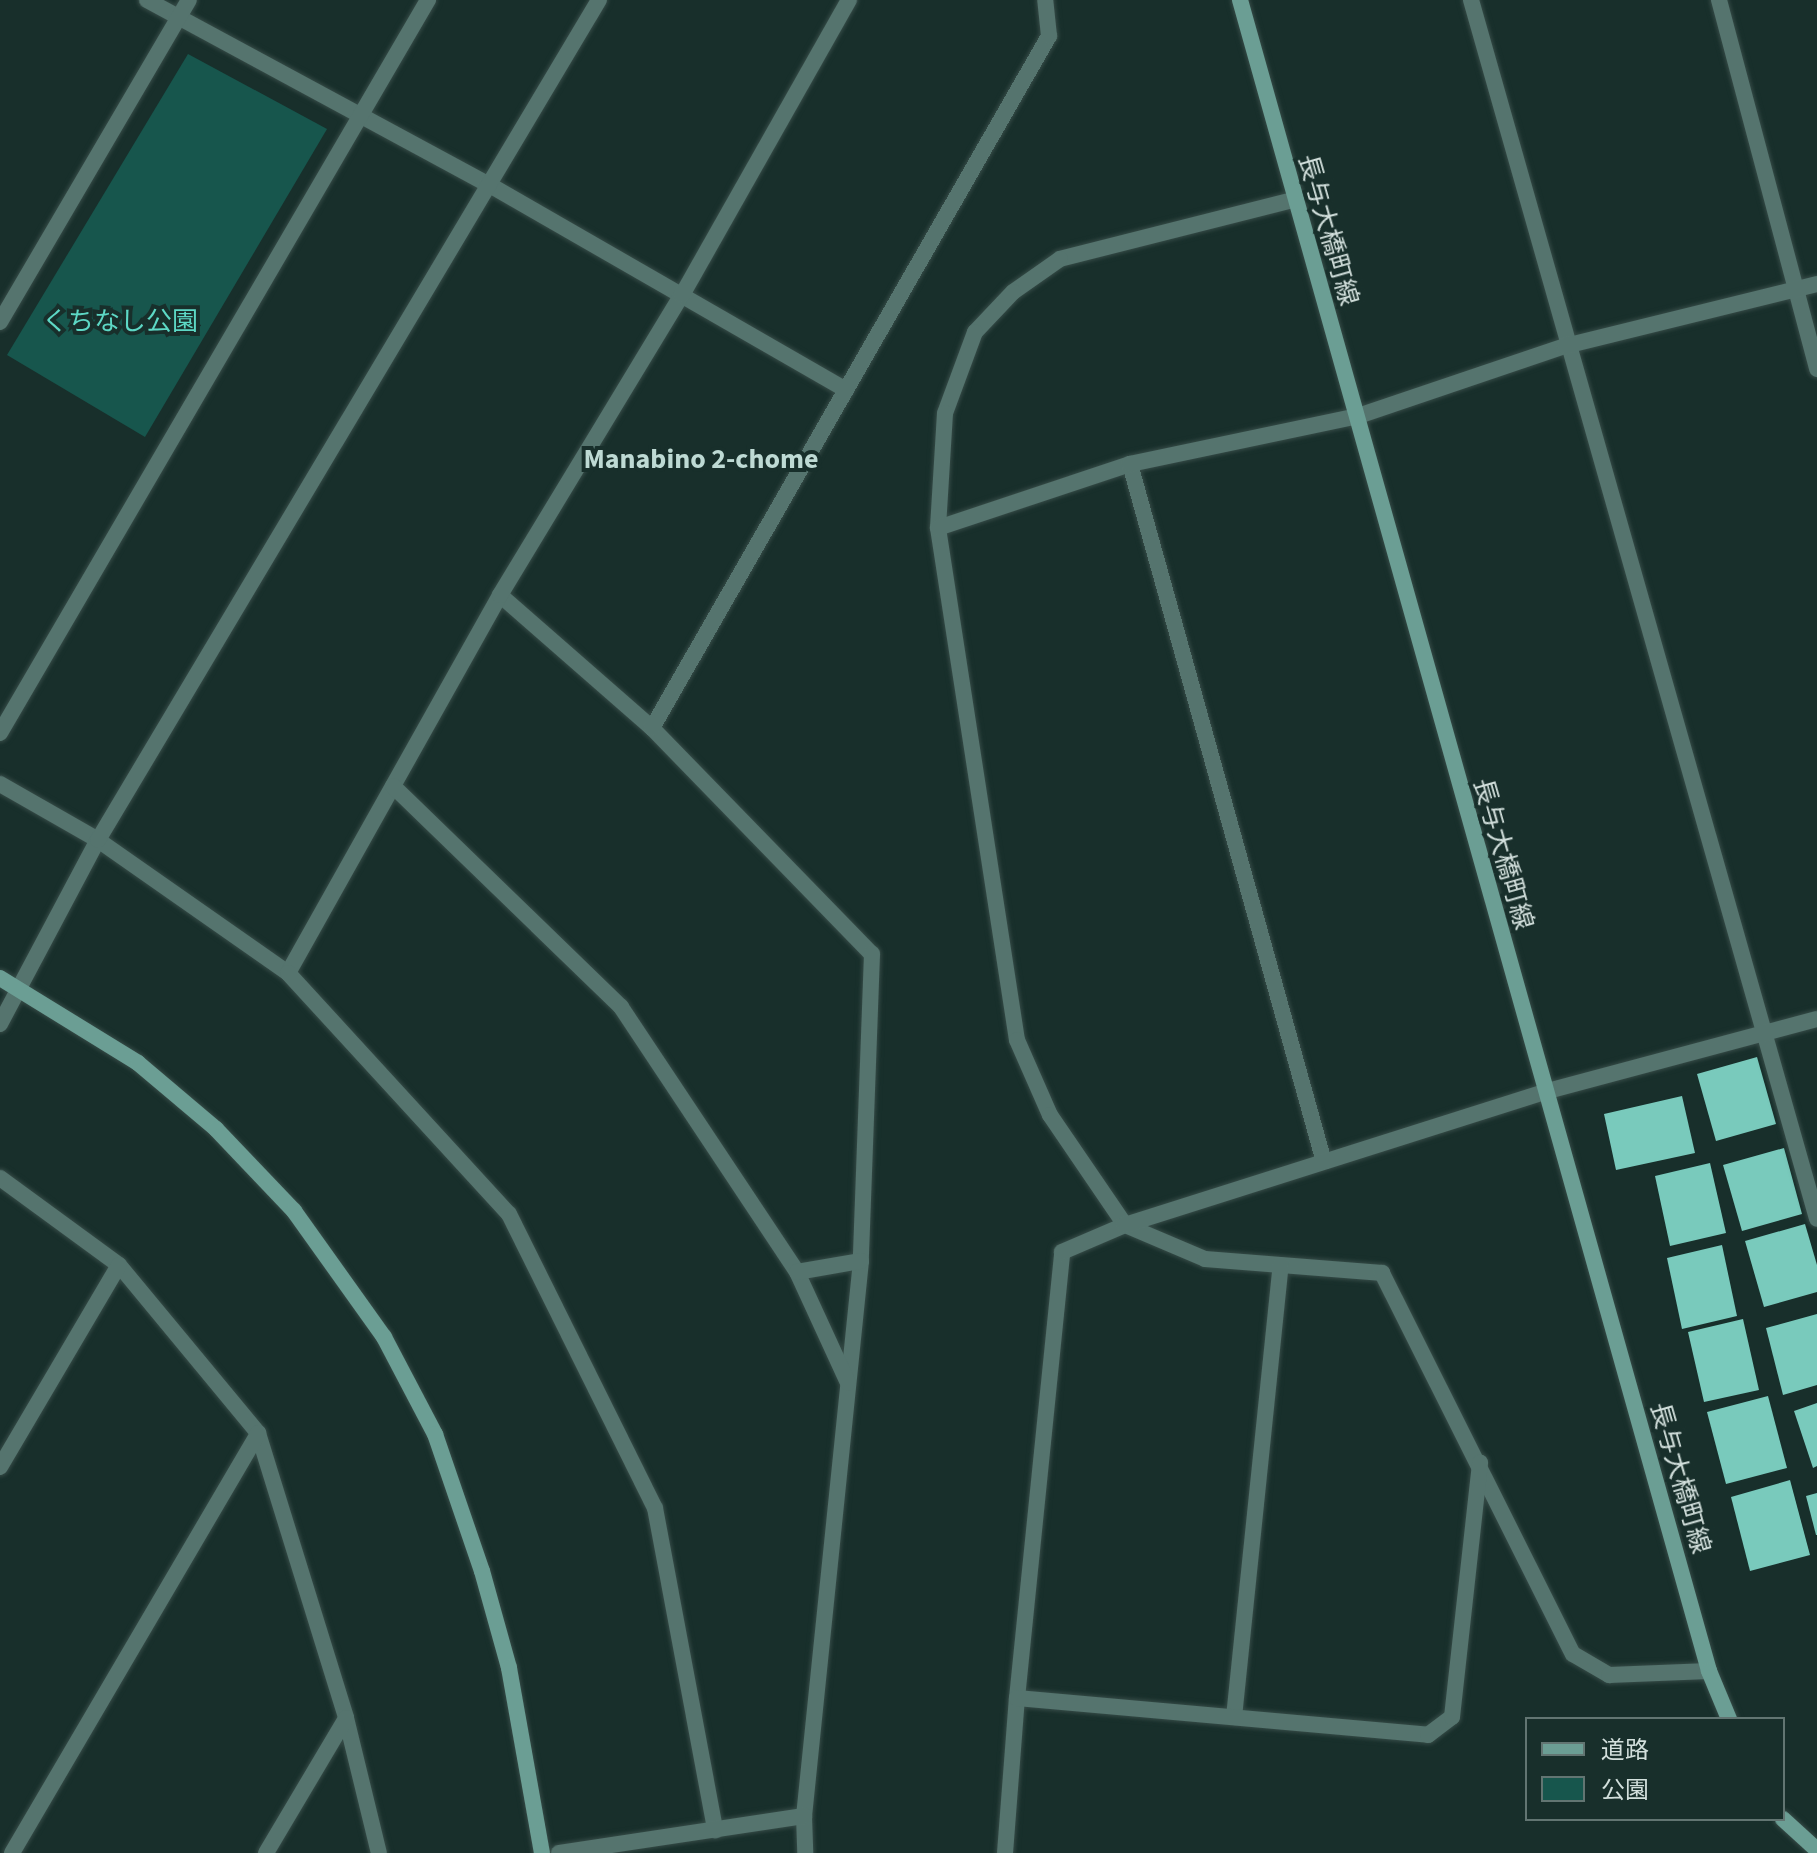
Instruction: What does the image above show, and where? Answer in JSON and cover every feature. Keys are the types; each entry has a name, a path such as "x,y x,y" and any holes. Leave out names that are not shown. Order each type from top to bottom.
{"main road":[{"name":"長与大橋町線","path":"1240,0 1293,200 1358,416 1455,775 1548,1091 1709,1671 1728,1717"},
{"path":"0,978 138,1063 216,1129 294,1211 384,1337 435,1434 482,1571 509,1668 542,1853"},
{"path":"1785,1821 1817,1850"}],"street":[{"path":"147,0 488,184 846,390"},
{"path":"0,322 189,0"},
{"path":"0,733 428,0"},
{"path":"0,1024 22,991 98,840 599,0"},
{"path":"288,973 500,595 682,295 849,0"},
{"path":"652,728 1049,36 1045,0"},
{"path":"1471,0 1565,346 1817,1219"},
{"path":"1719,0 1817,369"},
{"path":"1293,200 1060,259 1013,292 975,332 945,413 938,528 1017,1040 1050,1115 1125,1225 1205,1259 1382,1273 1480,1462 1573,1654 1609,1675 1709,1671"},
{"path":"938,528 1130,464 1358,416 1565,346 1817,284"},
{"path":"1130,464 1324,1162"},
{"path":"500,595 652,728 872,954 861,1261 804,1816 805,1853"},
{"path":"0,784 98,840 288,973 516,1228 655,1508 715,1830"},
{"path":"393,786 621,1007 797,1272 848,1384"},
{"path":"1005,1853 1017,1698 1062,1252 1125,1225 1548,1091 1817,1019"},
{"path":"0,1178 119,1265 258,1433 346,1718 379,1853"},
{"path":"797,1272 861,1261"},
{"path":"0,1467 119,1265"},
{"path":"1234,1717 1281,1265"},
{"path":"12,1853 258,1433"},
{"path":"1017,1698 1428,1735 1452,1717 1480,1462"},
{"path":"266,1853 346,1718"},
{"path":"559,1853 804,1816"}],"green space":[{"name":"くちなし公園","path":"188,54 327,129 145,437 7,355"}],"building":[{"path":"1757,1057 1776,1124 1716,1141 1697,1074"},
{"path":"1682,1096 1695,1153 1616,1170 1604,1114"},
{"path":"1784,1148 1802,1214 1742,1231 1723,1165"},
{"path":"1710,1163 1726,1233 1670,1246 1655,1176"},
{"path":"1805,1224 1817,1265 1817,1292 1764,1307 1745,1241"},
{"path":"1722,1245 1737,1316 1682,1329 1667,1258"},
{"path":"1817,1314 1817,1385 1783,1395 1766,1328"},
{"path":"1743,1319 1759,1390 1704,1402 1688,1332"},
{"path":"1768,1396 1787,1468 1726,1484 1707,1412"},
{"path":"1817,1403 1817,1466 1813,1468 1794,1411"},
{"path":"1790,1480 1810,1555 1750,1571 1731,1497"},
{"path":"1817,1493 1817,1535 1816,1535 1806,1496"}],"district":[{"name":"Manabino 2-chome","path":"701,459"}]}
